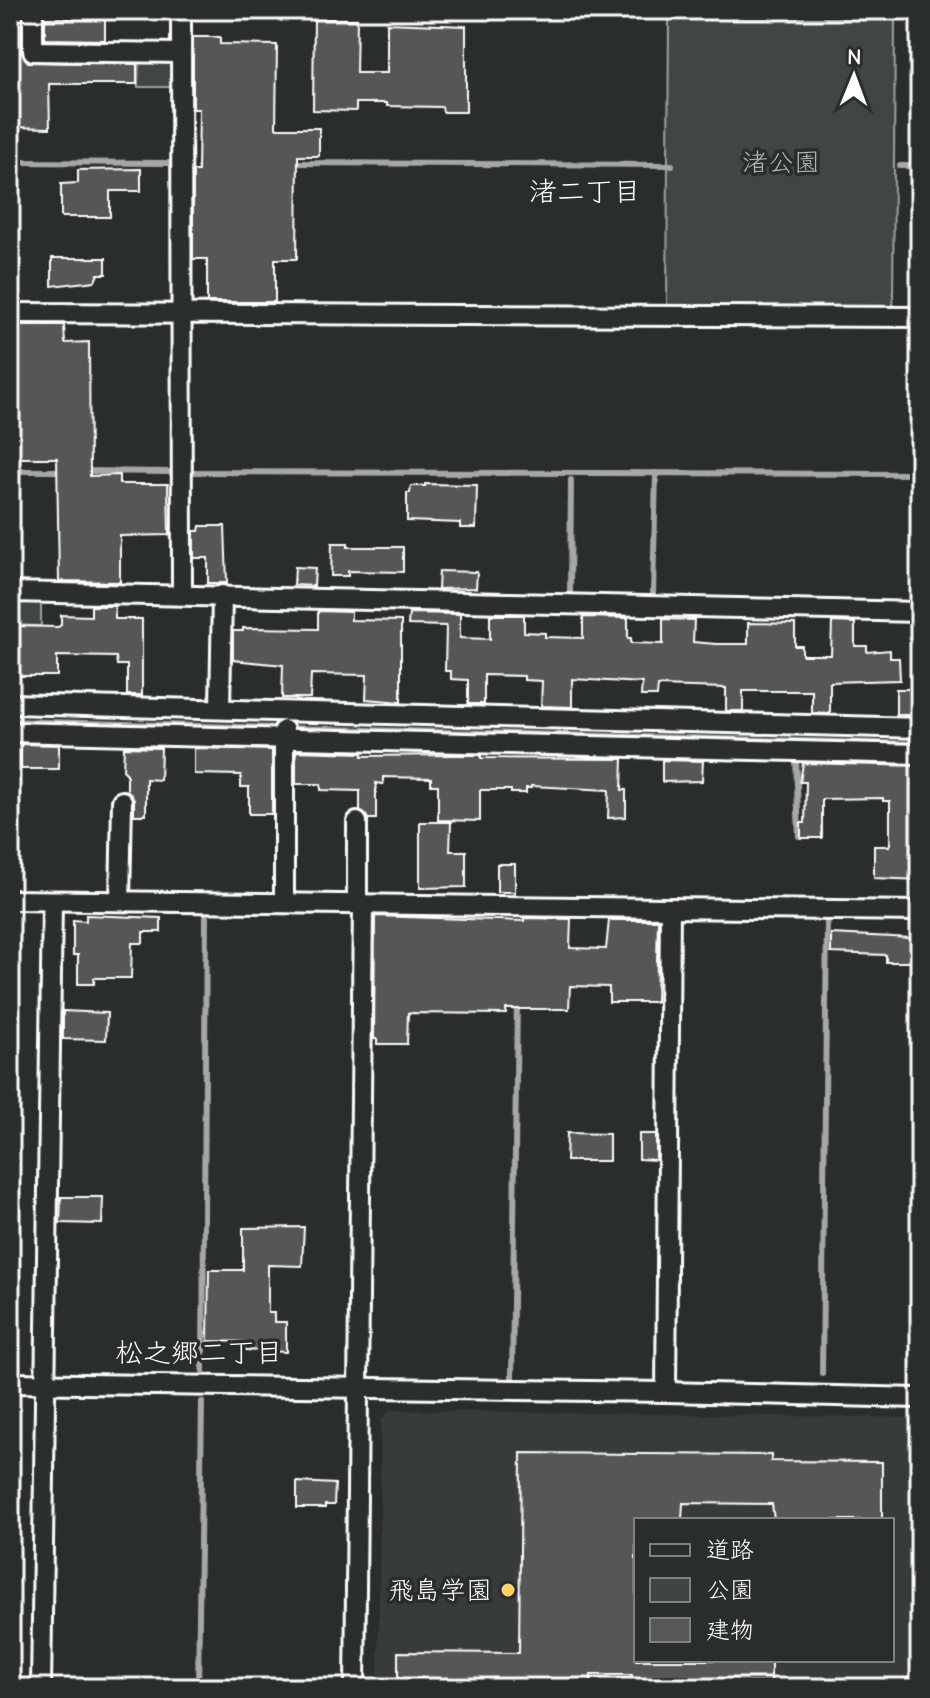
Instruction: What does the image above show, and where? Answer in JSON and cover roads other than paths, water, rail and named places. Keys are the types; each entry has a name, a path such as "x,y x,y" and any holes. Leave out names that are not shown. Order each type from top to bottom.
{"street":[{"path":"33,10 33,51 181,53"},
{"path":"181,10 182,595"},
{"path":"10,313 920,317"},
{"path":"10,592 920,612"},
{"path":"220,709 222,595"},
{"path":"10,704 220,709 284,726 920,754"},
{"path":"284,726 284,903"},
{"path":"10,732 284,726 920,728"},
{"path":"120,901 122,801"},
{"path":"355,1688 359,1387 360,904 357,822"},
{"path":"10,900 920,911"},
{"path":"41,1688 52,901"},
{"path":"666,1392 670,909"},
{"path":"10,1383 920,1398"}],"waterway":[{"path":"10,162 170,163"},
{"path":"290,163 672,165"},
{"path":"900,166 920,166"},
{"path":"10,471 62,471"},
{"path":"82,471 170,472"},
{"path":"193,472 920,474"},
{"path":"653,594 656,473"},
{"path":"570,594 571,480"},
{"path":"10,721 920,744"},
{"path":"796,759 799,836"},
{"path":"203,1371 206,912"},
{"path":"822,1373 827,919"},
{"path":"512,1378 517,1001"},
{"path":"198,1688 202,1402"}],"place":[{"name":"飛島学園","path":"508,1590"}],"district":[{"name":"渚二丁目","path":"585,191"},
{"name":"松之郷二丁目","path":"199,1352"}],"park label":[{"name":"渚公園","path":"781,162"}]}
